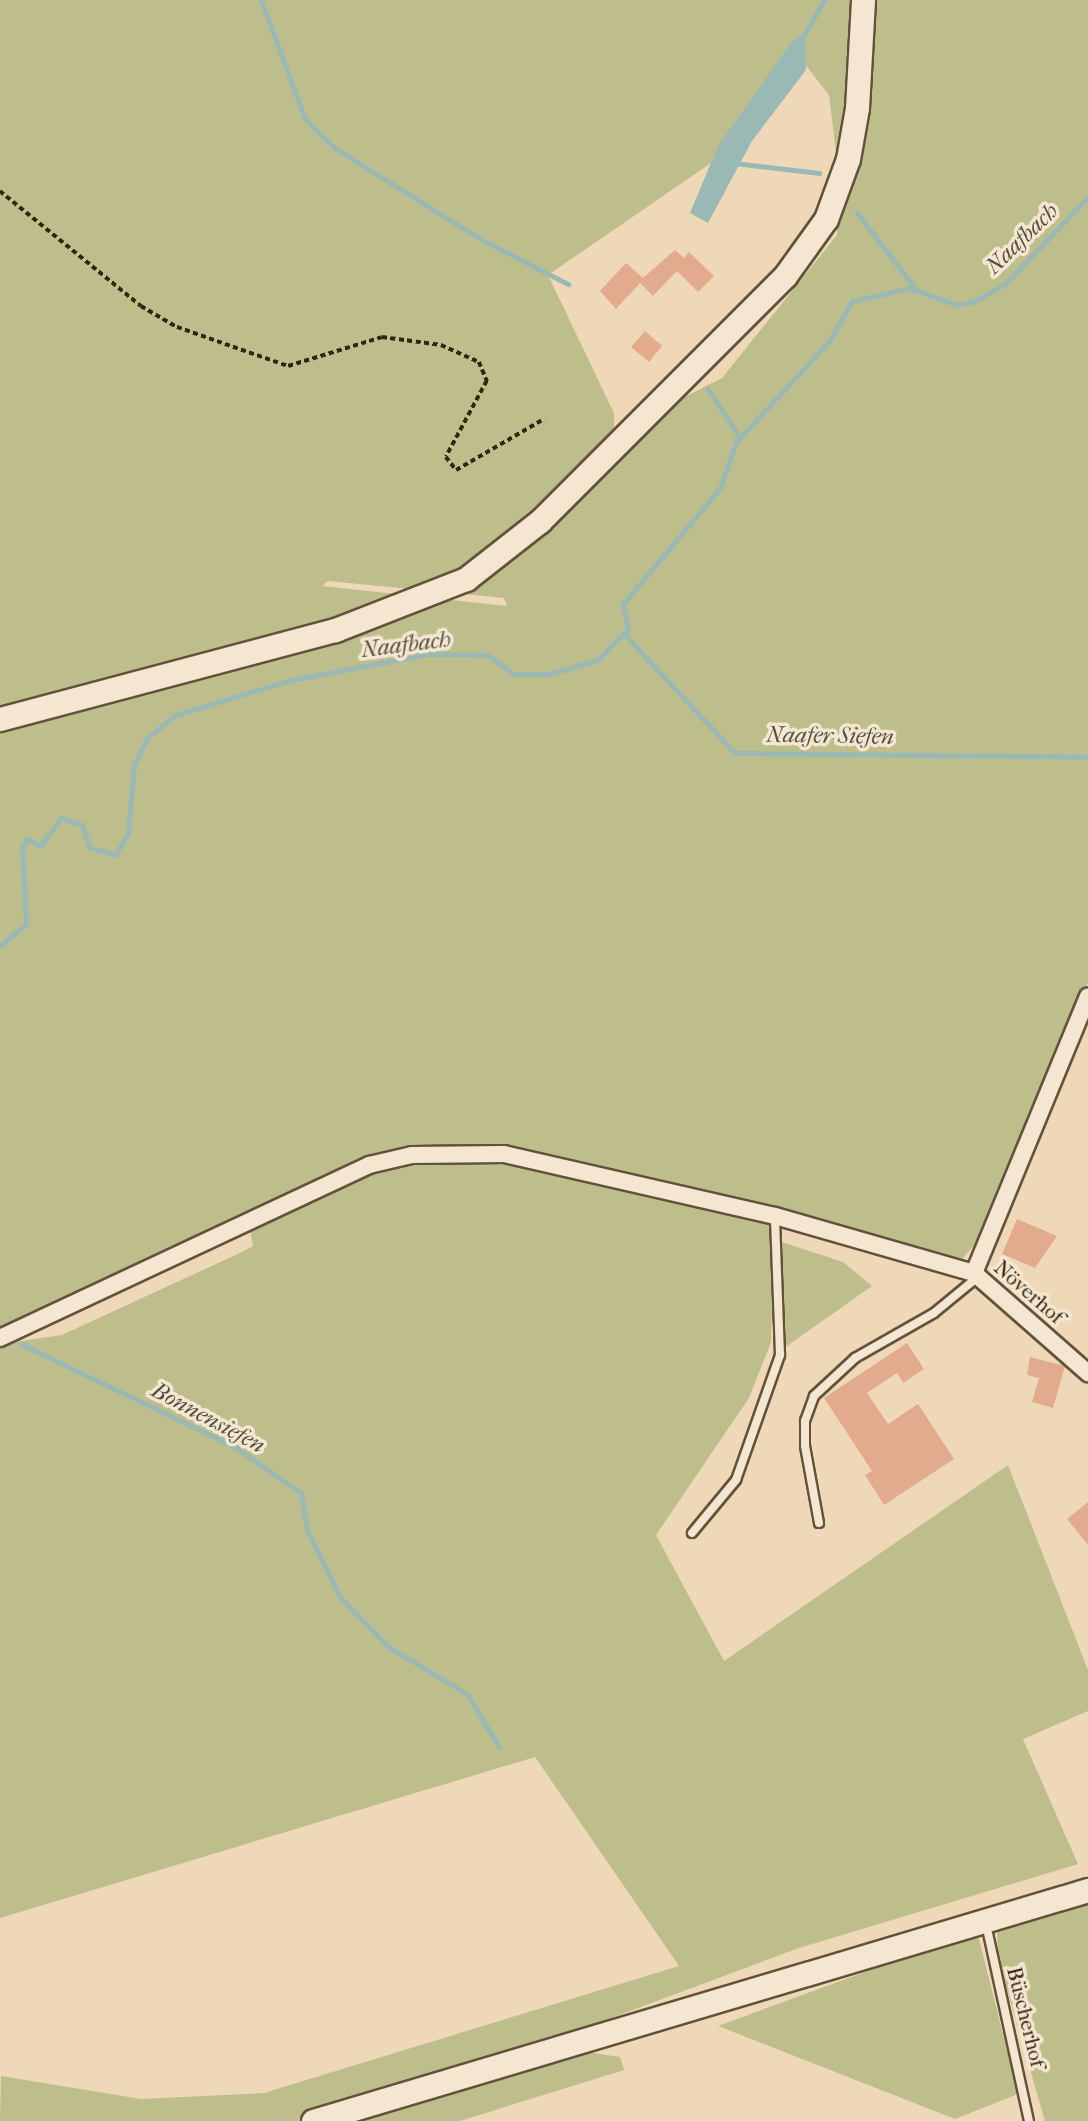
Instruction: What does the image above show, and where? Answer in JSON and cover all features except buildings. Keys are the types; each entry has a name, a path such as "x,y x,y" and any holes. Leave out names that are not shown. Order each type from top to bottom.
{"main road":[{"path":"0,719 335,630 466,579 540,522 785,276 826,219 848,159 857,108 863,0"},
{"path":"313,2121 1088,1889"}],"street":[{"path":"0,1338 320,1185 412,1155 515,1156 775,1216 976,1275 1088,997"},
{"name":"Növerhof","path":"976,1275 1088,1373"}],"lane":[{"path":"692,1533 736,1480 780,1355 775,1216"},
{"path":"819,1523 805,1434 814,1396 855,1358 934,1313 976,1275"},
{"name":"Büscherhof","path":"985,1921 1029,2121"}],"path":[{"path":"0,191 141,306 177,327 288,366 382,337 441,345 479,362 487,381 446,457 456,470 544,419"}],"green space":[{"path":"0,0 1088,0 1088,982 977,1242 962,1259 554,1155 484,1148 348,1166 0,1331","holes":["792,48 829,95 840,186 837,235 722,378 614,433 614,413 548,275 730,150","328,581 504,598 507,606 322,586"]},
{"path":"496,1160 774,1220 771,1342 749,1398 656,1535 724,1661 1008,1465 1088,1670 1088,1711 1023,1739 1078,1864 796,1949 539,2045 620,2057 624,2070 460,2121 0,2121 1,2076 141,2099 264,2093 679,1966 535,1757 0,1918 0,1344 62,1335 242,1252 253,1246 249,1223 367,1171 415,1161"},
{"path":"782,1242 843,1262 872,1286 784,1348"},
{"path":"1088,1896 1088,2121 1045,2121 998,1959 997,1927"},
{"path":"977,1931 1018,2094 955,2119 718,2026"}],"water":[{"path":"805,32 806,70 752,141 708,223 690,213 718,146 793,40"}],"waterway":[{"path":"261,0 305,119 336,149 482,240 568,284"},
{"path":"803,37 824,0"},
{"path":"734,163 819,173"},
{"name":"Naafbach","path":"0,946 26,923 22,846 28,839 40,846 61,818 82,825 89,847 115,855 128,833 134,765 147,738 175,715 291,680 429,654 488,655 513,674 549,674 598,660 628,629 623,604 720,488 736,442 830,340 852,301 910,288 957,305 975,301 1006,283 1088,197"},
{"path":"857,213 917,291"},
{"path":"708,389 740,438"},
{"name":"Naafer Siefen","path":"623,633 735,753 1088,757"},
{"name":"Bonnensiefen","path":"21,1344 235,1447 301,1493 307,1530 340,1597 387,1646 467,1694 499,1747"}]}
